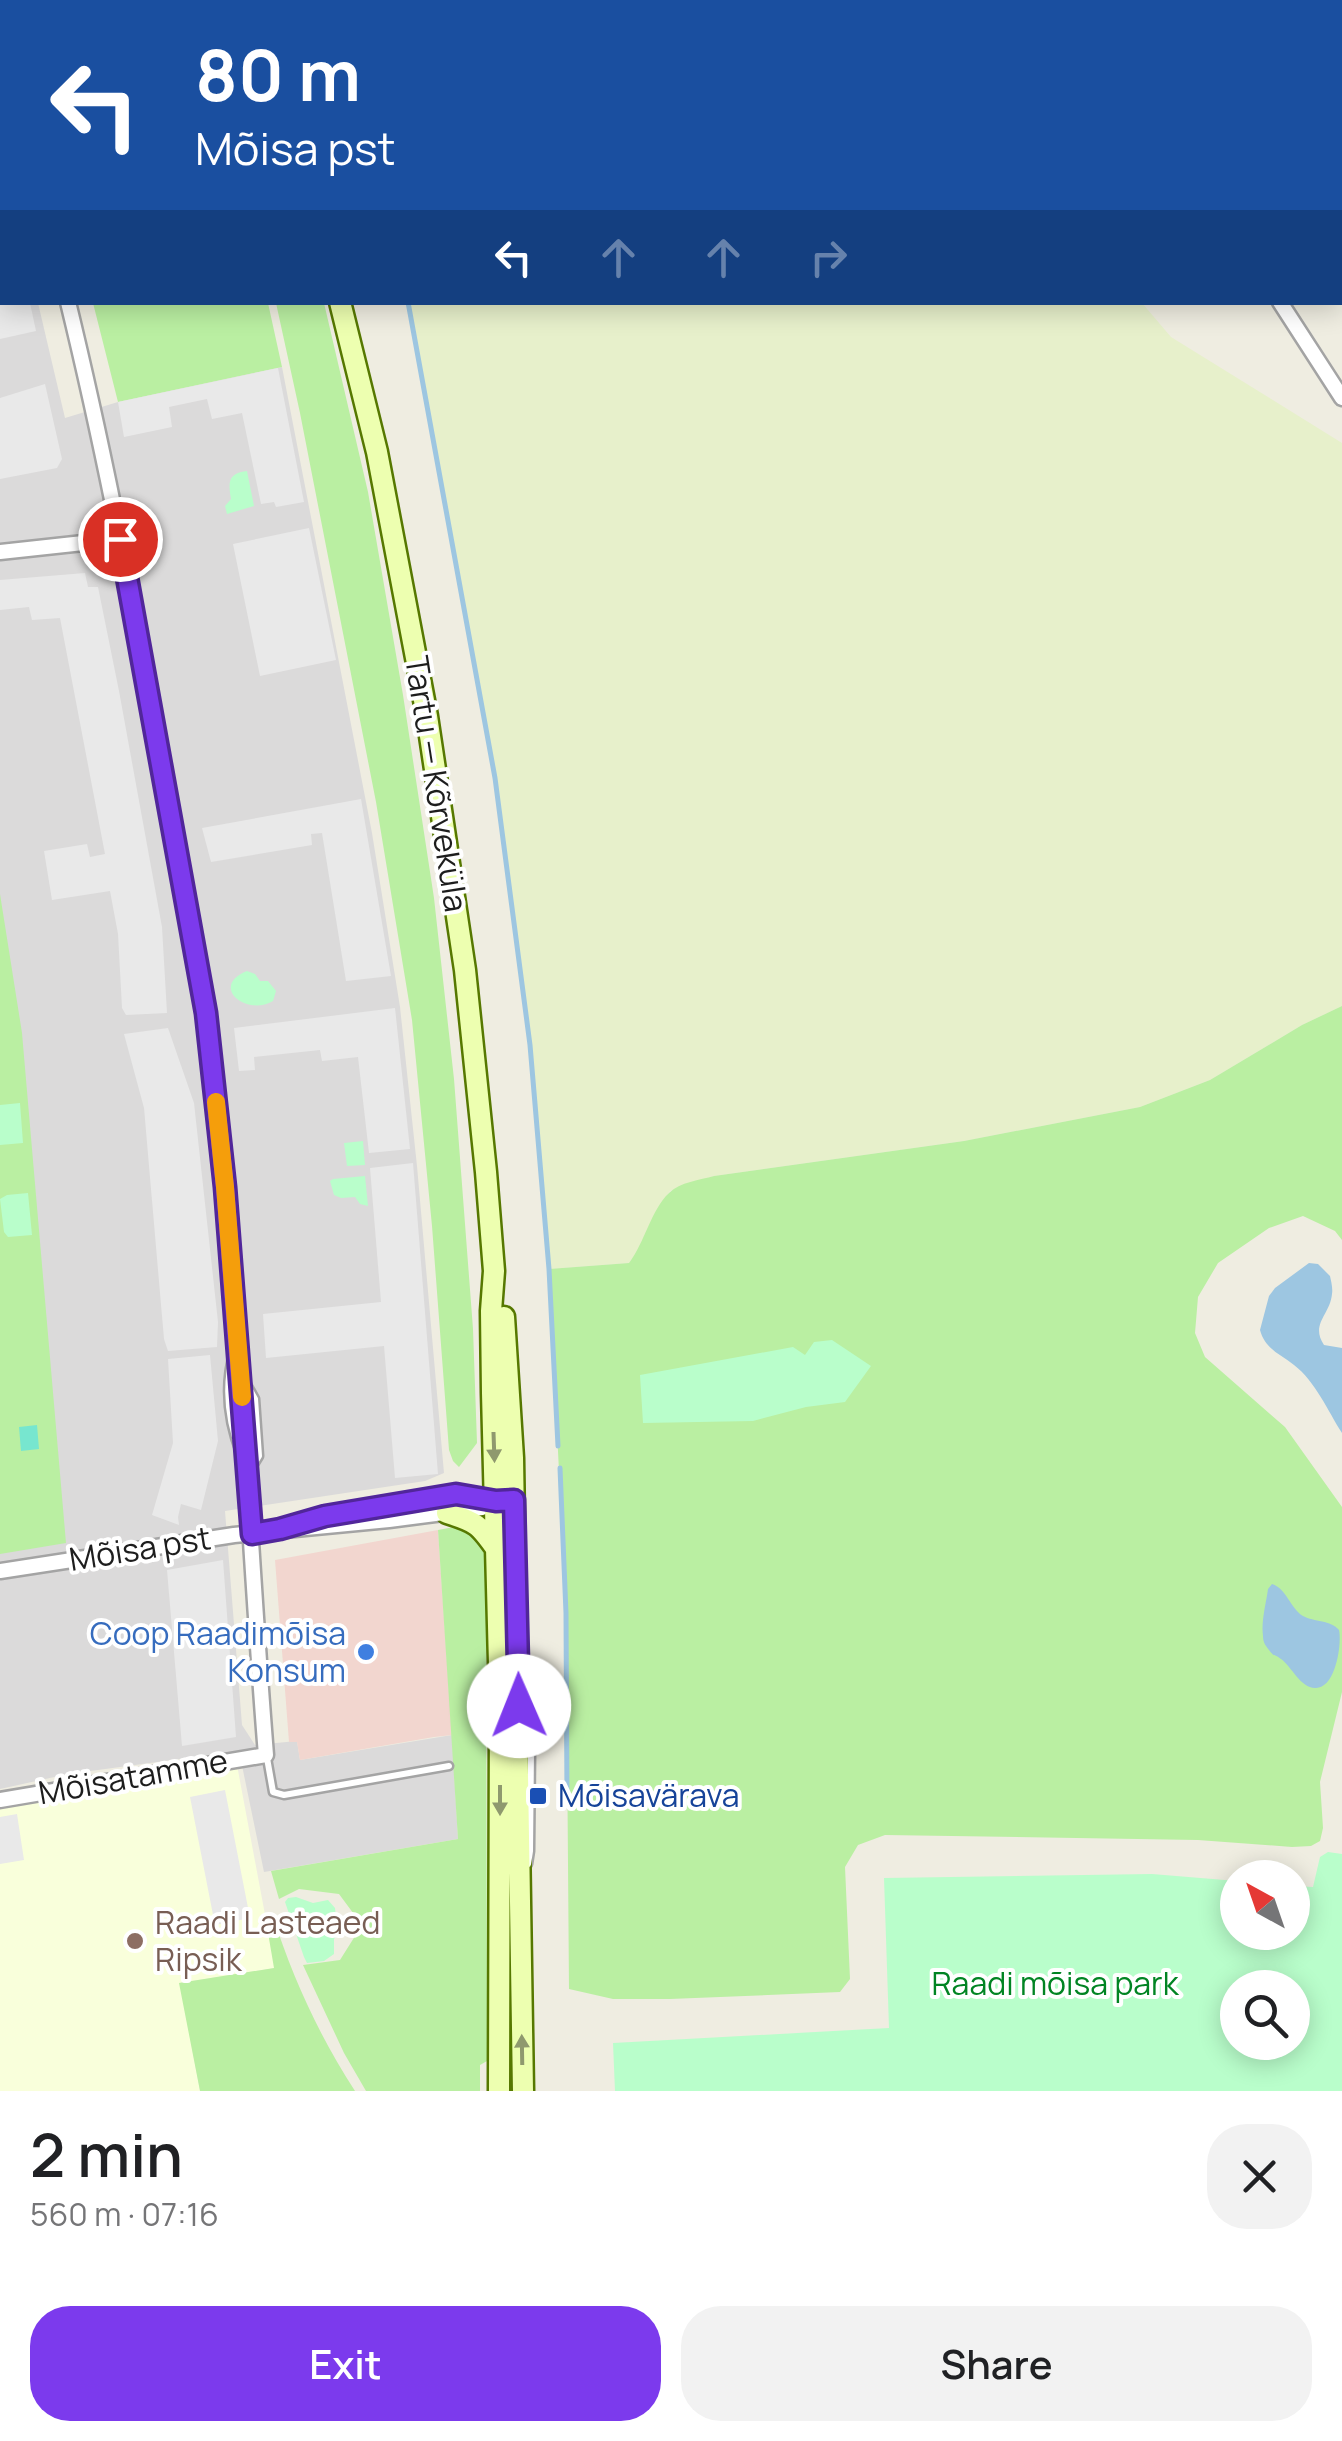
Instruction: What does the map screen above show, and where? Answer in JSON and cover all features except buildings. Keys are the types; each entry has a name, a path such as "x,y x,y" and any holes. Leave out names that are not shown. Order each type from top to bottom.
{"main road":[{"name":"Tartu — Kõrveküla","path":"341,305 377,452 427,716 465,970 494,1271 492,1393 505,1501 519,1706 523,2091"},
{"name":"Tartu — Kõrveküla","path":"498,2086 497,1550 505,1501"},
{"path":"447,1513 473,1520 497,1550"}],"street":[{"path":"69,305 98,424 206,1013 240,1372 266,1755"},
{"path":"1282,305 1342,398"},
{"path":"0,552 120,539"},
{"name":"Mõisa pst","path":"280,1529 325,1516 456,1494 505,1501"},
{"name":"Mõisa pst","path":"0,1571 280,1529 447,1513 505,1501"},
{"name":"Mõisatamme","path":"0,1800 266,1755"}],"lane":[{"path":"237,1340 228,1373 232,1433 248,1475"},
{"path":"266,1755 273,1792 284,1794 450,1766"}],"shaded area":[{"path":"0,305 38,305 65,418 118,402 282,367 372,833 400,1007 444,1473 425,1481 225,1511 242,1725 255,1745 297,1741 300,1760 452,1735 458,1839 264,1872 239,1751 68,1774 0,1789"},
{"path":"0,305 30,305 36,331 0,339"},
{"path":"408,305 1144,305 1171,337 1342,443 1342,1006 1210,1080 1140,1107 964,1141 714,1176 670,1191 629,1263 549,1269 530,1045 495,778"},
{"path":"278,368 304,502 276,507 274,502 261,504 242,413 212,419 207,399 169,407 172,427 124,437 118,402"},
{"path":"45,384 62,459 57,468 0,479 0,398"},
{"path":"309,528 336,660 260,676 233,544"},
{"path":"85,573 88,587 98,587 119,691 162,927 167,1013 126,1015 122,1008 118,934 110,891 52,900 44,851 87,844 90,857 105,854 60,618 32,620 29,607 0,610 0,580"},
{"path":"361,799 391,976 346,981 322,833 311,834 312,845 211,862 202,828"},
{"path":"395,1008 410,1149 369,1153 358,1057 322,1061 320,1050 254,1057 255,1070 239,1071 234,1028"},
{"path":"168,1028 194,1103 218,1322 217,1347 168,1351 144,1108 124,1034"},
{"path":"413,1163 438,1474 395,1478 384,1346 266,1358 263,1314 381,1302 370,1168"},
{"path":"1309,1263 1318,1264 1330,1276 1331,1301 1319,1331 1324,1345 1342,1348 1342,1433 1308,1379 1269,1347 1260,1330 1269,1296"},
{"path":"210,1355 218,1441 201,1510 181,1504 179,1525 152,1515 173,1443 168,1359"},
{"path":"37,1425 39,1449 21,1451 19,1427"},
{"path":"438,1530 452,1735 300,1760 297,1742 289,1742 275,1560"},
{"path":"223,1560 236,1737 182,1746 167,1570"},
{"path":"1272,1584 1303,1616 1332,1624 1339,1630 1336,1664 1323,1686 1306,1685 1264,1643 1263,1618"},
{"name":"Raadi Lasteaed Ripsik","path":"237,1765 275,1968 180,1983 200,2091 0,2091 0,1809"},
{"path":"225,1790 250,1918 215,1925 190,1797"},
{"path":"17,1814 24,1860 0,1864 0,1817"}],"green space":[{"path":"94,305 268,305 282,367 118,402"},
{"path":"276,305 324,305 368,492 434,898 454,1079 473,1329 477,1443 459,1467 449,1450 412,1020 376,802"},
{"path":"247,471 254,506 227,514 231,479"},
{"path":"0,894 22,1033 66,1543 0,1554"},
{"path":"247,971 260,981 268,981 276,991 273,1001 252,1005 236,998 231,984"},
{"path":"1342,1006 1342,1240 1335,1231 1303,1216 1269,1228 1218,1263 1198,1297 1195,1333 1205,1357 1285,1427 1342,1507 1342,1692 1320,1782 1320,1841 1311,1846 1292,1847 1198,1840 885,1835 858,1845 845,1867 850,1979 840,1992 613,1999 569,1989 566,1613 549,1269 629,1263 663,1200 684,1184 714,1176 964,1141 1140,1107 1210,1080"},
{"path":"20,1103 23,1143 0,1145 0,1105"},
{"path":"363,1141 365,1165 347,1166 344,1143"},
{"path":"365,1176 368,1206 355,1197 334,1195 330,1181 333,1179"},
{"path":"28,1193 32,1235 8,1237 0,1199"},
{"path":"832,1340 871,1366 845,1402 753,1421 643,1423 640,1375 793,1347 805,1355 814,1342"},
{"path":"454,1527 474,1535 486,1554 487,2061 480,2065 480,2091 366,2091 303,1965 340,1960 362,1925 339,1894 299,1889 279,1899 271,1871 458,1839 438,1530"},
{"name":"Raadi mõisa park","path":"1328,1852 1342,1854 1342,2091 615,2091 613,2043 889,2028 884,1878 1152,1874 1220,1880 1220,1950 1310,1950 1310,1887 1320,1857"},
{"path":"296,1897 313,1903 328,1900 335,1908 343,1928 334,1939 334,1954 324,1961 307,1963 304,1957 285,1902"},
{"path":"272,1914 308,2005 355,2091 200,2091 179,1983 274,1968 265,1915"}],"waterway":[{"path":"409,305 495,778 530,1045 549,1269 558,1446"},
{"path":"560,1468 567,1799"}],"slow traffic":[{"path":"216,1102 242,1397"}],"place":[{"name":"Coop Raadimõisa Konsum","path":"366,1652"},
{"name":"Mõisavärava","path":"538,1796"},
{"name":"Raadi Lasteaed Ripsik","path":"135,1941"}],"route":[{"path":"120,539 206,1013 225,1187 252,1534 325,1516 456,1494 514,1500 519,1706"}]}
